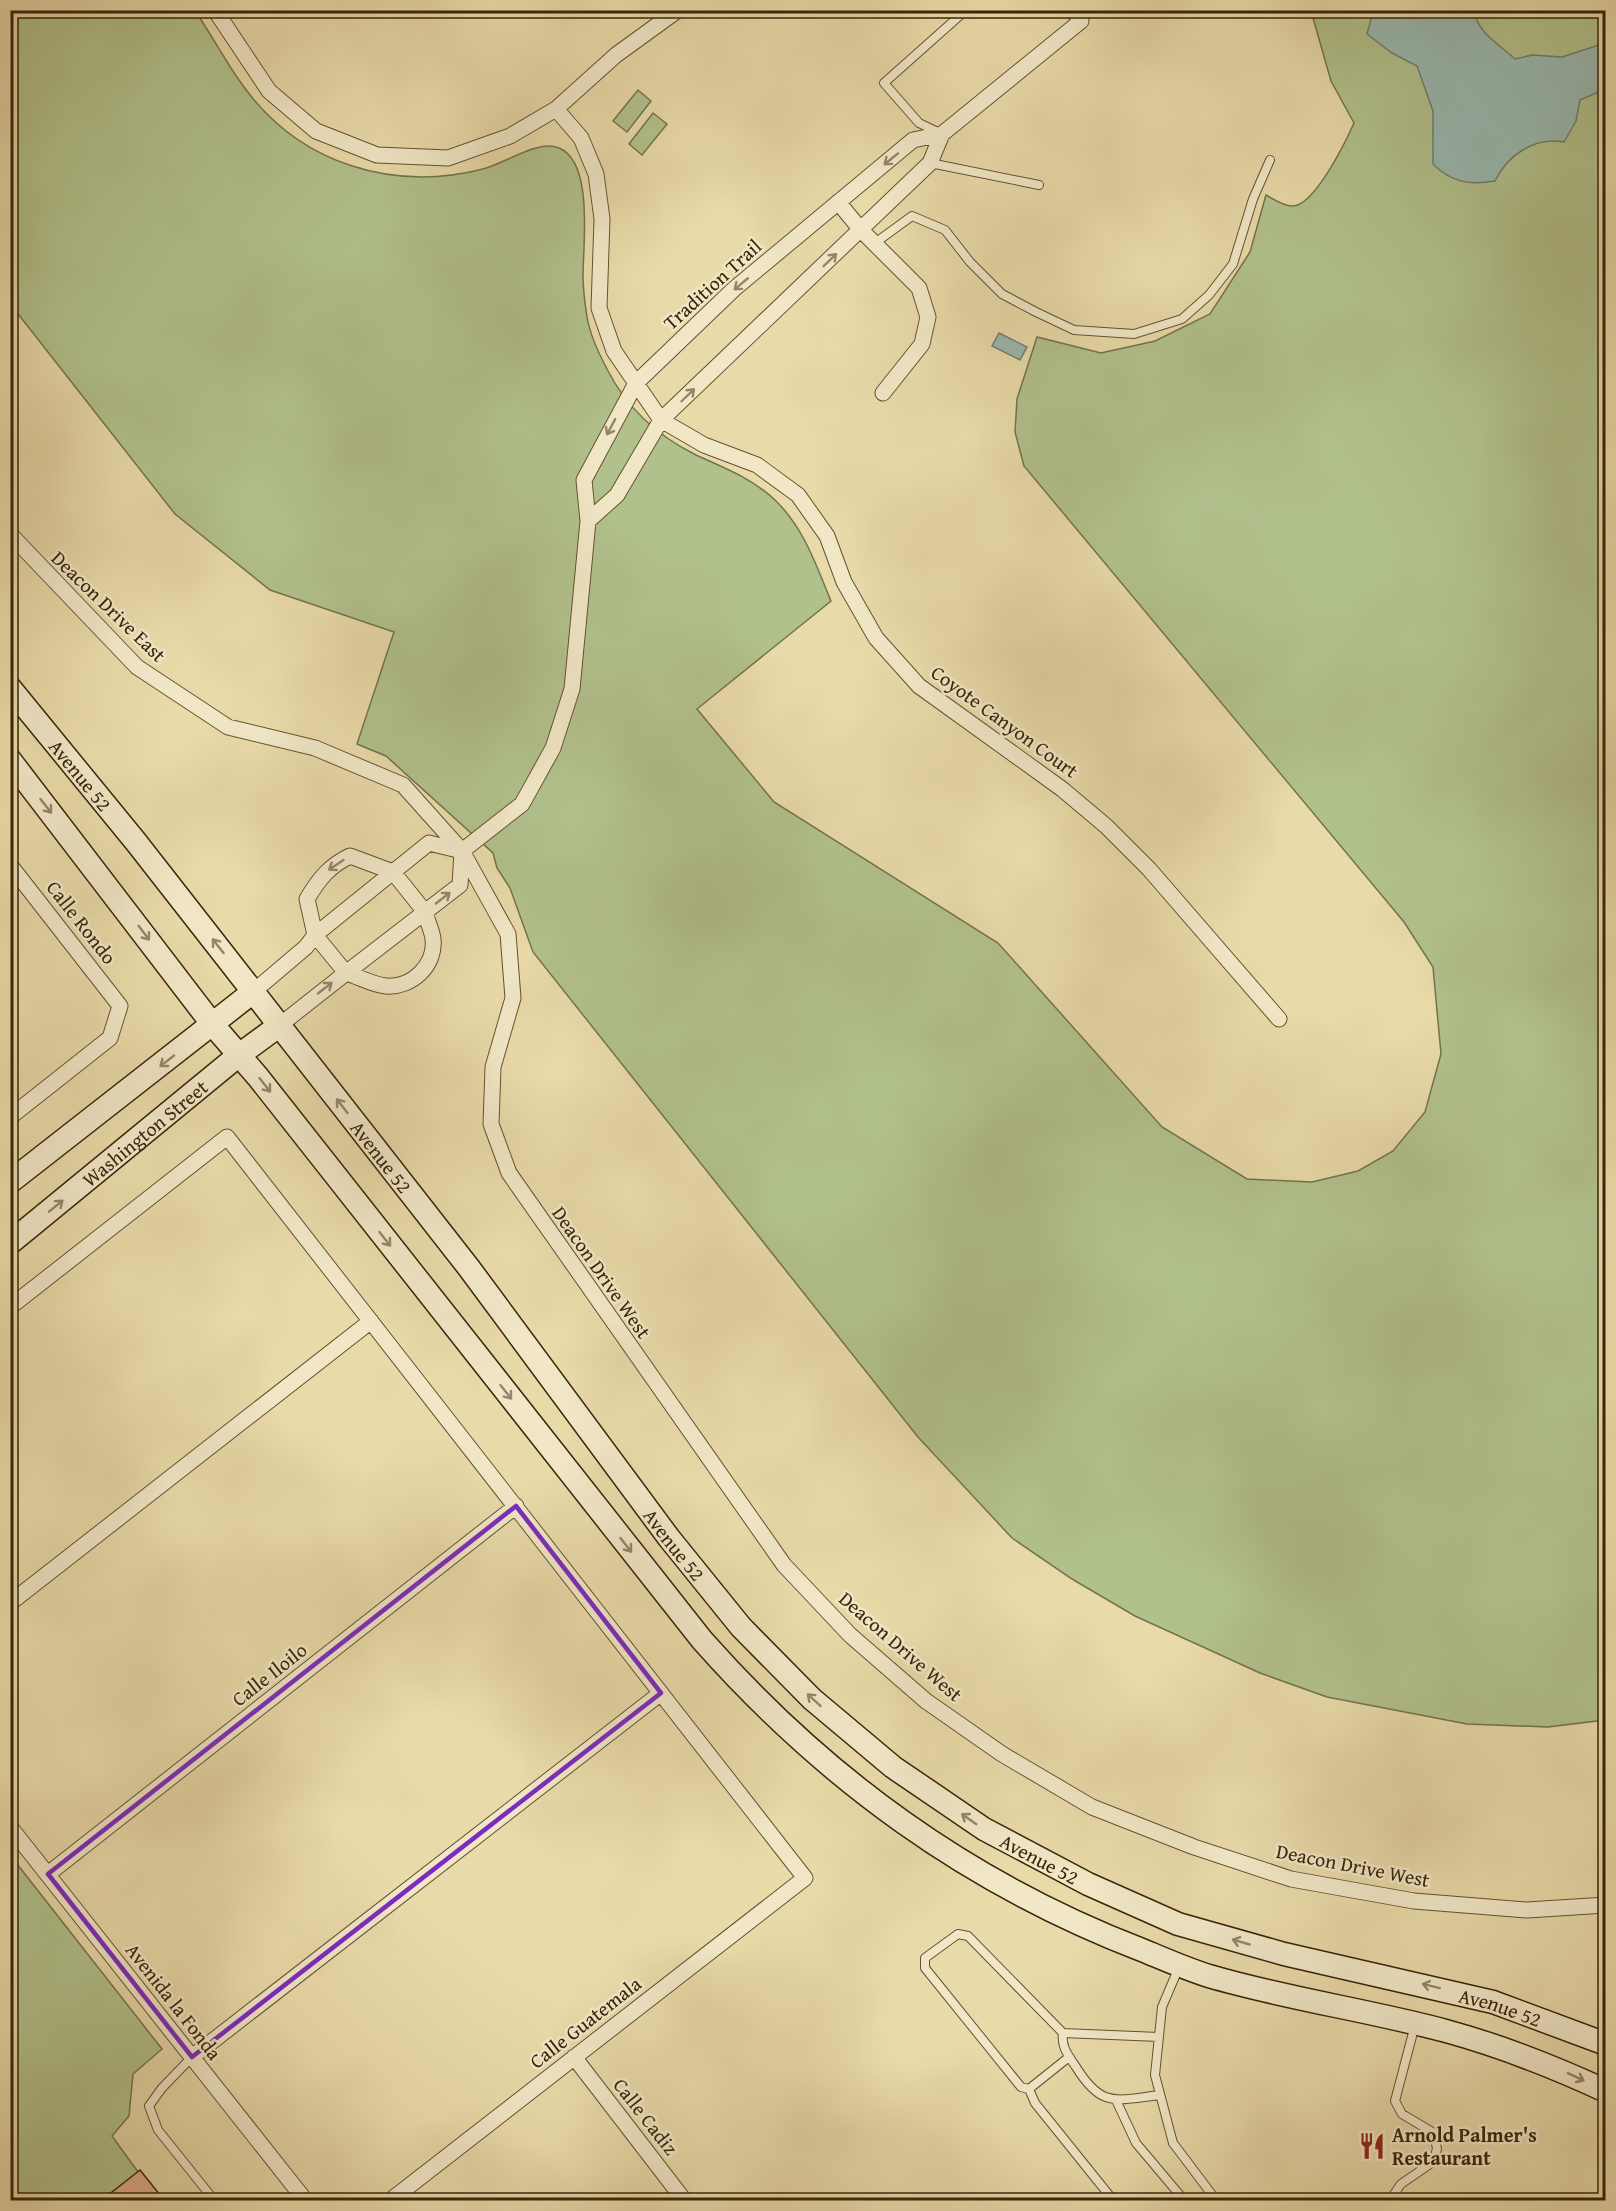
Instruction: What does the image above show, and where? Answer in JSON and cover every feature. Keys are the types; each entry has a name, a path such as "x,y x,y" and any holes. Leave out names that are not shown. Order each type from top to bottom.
{"main road":[{"name":"Avenue 52","path":"10,688 144,851 470,1268 669,1538 741,1627 812,1699 893,1767 984,1830 1088,1884 1178,1924 1284,1954 1493,2002 1605,2044"},
{"name":"Avenue 52","path":"10,760 213,1025 702,1640 781,1725 861,1793 943,1849 1012,1891 1107,1937 1208,1976 1446,2031 1546,2063 1605,2091"},
{"path":"10,1182 253,992"},
{"name":"Washington Street","path":"10,1243 239,1055 280,1025"}],"street":[{"path":"215,10 269,92 316,130 377,155 448,158 510,136 556,108 616,55 678,10"},
{"name":"Tradition Trail","path":"462,851 522,804 553,748 572,690 588,521 584,480 636,383 734,289 913,140 942,134 1081,21"},
{"path":"556,108 581,138 596,174 602,219 599,308 614,351 661,420"},
{"name":"Tradition Trail","path":"588,521 617,495 661,420 930,164 942,134"},
{"path":"838,202 861,230 919,288 928,317 922,344 883,393"},
{"name":"Coyote Canyon Court","path":"661,420 704,445 757,465 798,495 827,536 844,582 876,638 919,686 1062,789 1106,826 1149,869 1280,1019"},
{"name":"Deacon Drive East","path":"10,534 137,668 228,727 315,748 403,785 462,851"},
{"path":"253,992 306,947 315,935 429,843 462,851 460,885 280,1025"},
{"name":"Deacon Drive West","path":"462,851 508,934 513,998 494,1067 491,1124 509,1173 784,1565 850,1635 927,1701 1002,1754 1092,1807 1194,1847 1291,1879 1414,1901 1527,1910 1605,1905"},
{"path":"350,856 393,872 425,912 433,940 430,959 418,977 404,985 386,987 346,973 315,935 307,899 319,878 334,864 350,856"},
{"name":"Calle Rondo","path":"10,865 120,1006 110,1038 10,1117"},
{"path":"10,1307 227,1137 661,1693 192,2057"},
{"path":"10,1603 371,1321"},
{"name":"Calle Iloilo","path":"48,1874 516,1506"},
{"name":"Calle Guatemala","path":"392,2200 805,1878 661,1693"},
{"name":"Avenida la Fonda","path":"10,1827 305,2200"},
{"name":"Calle Cadiz","path":"574,2057 684,2200"}],"lane":[{"path":"942,134 919,123 884,83 966,10"},
{"path":"1063,10 1081,21"},
{"path":"875,243 912,216 945,230 984,277 1002,294 1074,330 1134,334 1182,319 1209,295 1233,264 1253,199 1270,160"},
{"path":"930,164 1039,185"},
{"path":"1029,2089 1021,2087 925,1968 925,1958 958,1934 968,1936 1063,2033 1064,2048 1089,2087 1102,2097 1116,2100 1160,2095"},
{"path":"1180,1965 1162,2007 1155,2075 1173,2143 1216,2200"},
{"path":"1390,2200 1401,2184 1434,2162 1437,2149 1434,2133 1402,2115 1395,2101 1414,2025"},
{"path":"1063,2033 1159,2037"},
{"path":"192,2057 162,2088 149,2106 158,2130 214,2200"},
{"path":"1029,2089 1070,2057"},
{"path":"1029,2089 1035,2103 1113,2200"},
{"path":"1116,2100 1136,2143 1184,2200"}],"highlighted area":[{"path":"516,1506 661,1693 192,2057 48,1874"}],"green space":[{"path":"11,11 195,11 237,78 267,114 292,136 320,153 351,166 416,177 449,175 483,169 542,147 559,148 570,156 578,170 582,187 585,226 583,281 587,317 595,343 615,383 633,408 669,439 747,480 775,500 802,535 831,601 697,709 774,802 998,943 1162,1127 1247,1179 1312,1182 1358,1171 1393,1151 1425,1112 1441,1054 1433,967 1404,922 1024,466 1015,432 1017,399 1037,337 1101,353 1155,341 1210,314 1250,252 1266,195 1282,204 1292,206 1310,196 1319,185 1337,157 1354,123 1331,81 1311,11 1605,11 1605,1720 1548,1727 1467,1724 1327,1697 1260,1673 1135,1616 1072,1579 1012,1538 918,1437 533,952 510,888 497,868 493,853 386,756 357,744 394,632 270,590 175,514 11,305"},
{"path":"638,90 651,101 627,132 613,121"},
{"path":"653,113 667,124 642,155 629,144"},
{"path":"10,1855 162,2049 133,2074 129,2116 112,2136 141,2176 110,2200 11,2200"}],"water":[{"path":"1378,11 1475,11 1479,25 1484,32 1515,59 1532,55 1562,57 1605,43 1605,89 1580,100 1576,121 1564,142 1543,142 1515,155 1495,181 1477,183 1454,179 1433,164 1433,111 1417,66 1392,53 1367,34 1371,19"},
{"path":"999,333 1027,347 1020,360 992,346"}],"building":[{"path":"140,2170 164,2200 102,2200"}],"place":[{"name":"Arnold Palmer's Restaurant","path":"1372,2146"}]}
